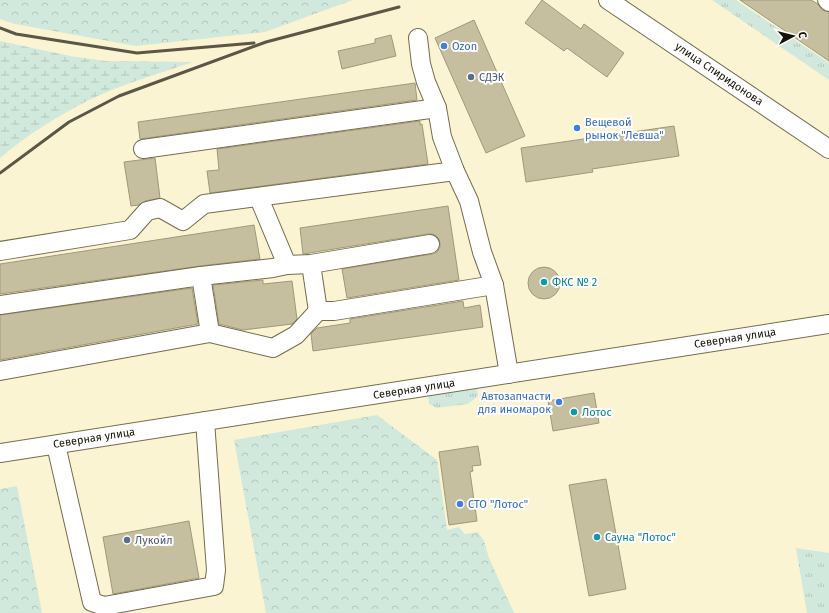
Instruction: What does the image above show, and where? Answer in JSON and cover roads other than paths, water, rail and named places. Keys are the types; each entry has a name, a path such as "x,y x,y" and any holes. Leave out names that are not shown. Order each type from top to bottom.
{"street":[{"name":"улица Спиридонова","path":"608,0 829,149"},
{"path":"418,38 423,70 426,82 437,108 442,137 455,171 469,201 482,252 494,285 509,374"},
{"path":"143,149 437,108"},
{"path":"0,252 130,230 147,211 160,208 183,221 204,204 259,198 455,171"},
{"path":"259,198 287,265"},
{"path":"0,305 201,276 287,265 311,264 430,244"},
{"path":"311,264 318,311"},
{"path":"201,276 210,333"},
{"path":"0,371 210,333 273,348 296,335 318,311 334,311 494,285"},
{"path":"808,327 829,317"},
{"name":"Северная улица","path":"0,453 829,324"},
{"path":"56,444 92,602 104,606 214,586 216,570 205,421"}],"railway":[{"path":"0,173 69,122 119,96 266,42 399,7"},
{"path":"0,28 16,34 137,53 254,43"}],"place":[{"name":"Ozon","path":"444,46"},
{"name":"СДЭК","path":"471,77"},
{"name":"Вещевой рынок \"Левша\"","path":"577,128"},
{"name":"ФКС № 2","path":"544,282"},
{"name":"Автозапчасти для иномарок","path":"559,402"},
{"name":"Лотос","path":"574,412"},
{"name":"СТО \"Лотос\"","path":"460,504"},
{"name":"Сауна \"Лотос\"","path":"597,537"},
{"name":"Лукойл","path":"127,540"}]}
